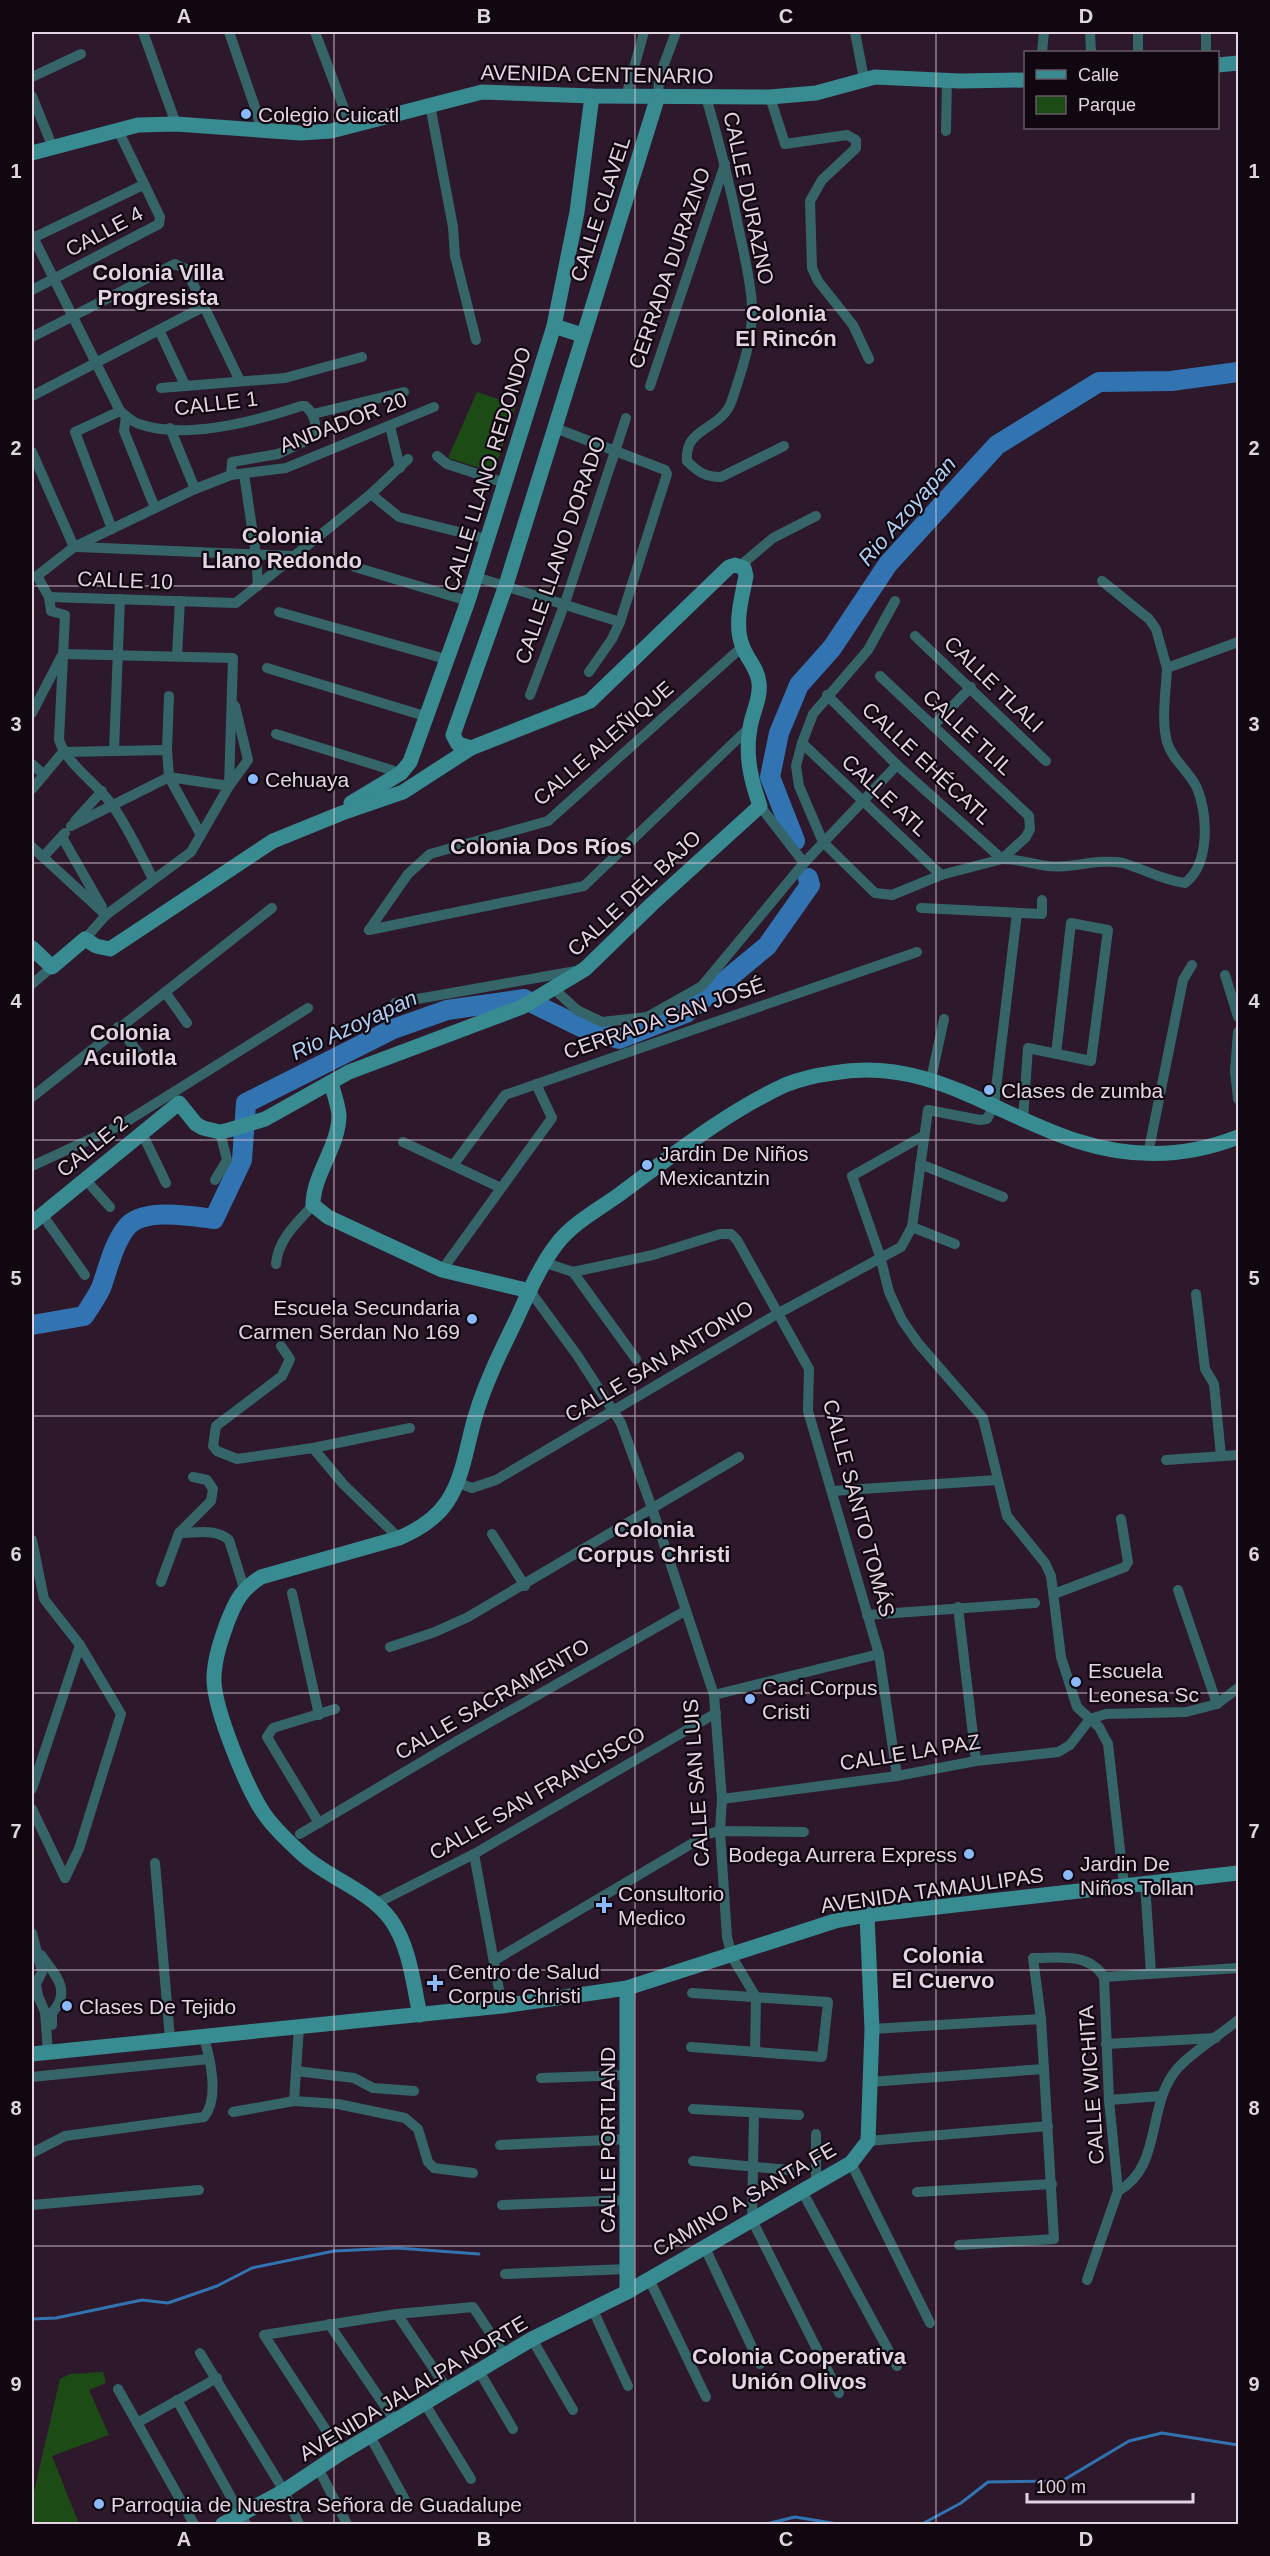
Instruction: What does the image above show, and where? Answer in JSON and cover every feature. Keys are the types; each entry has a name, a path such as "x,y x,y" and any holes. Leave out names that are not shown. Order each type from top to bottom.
{"street":[{"path":"143,32 176,124"},
{"path":"229,32 261,131"},
{"path":"315,32 351,127"},
{"path":"626,96 644,32"},
{"path":"658,96 659,78 676,32"},
{"path":"855,32 864,79"},
{"path":"1042,51 1044,32"},
{"path":"1090,32 1091,51"},
{"path":"1138,32 1138,51"},
{"path":"1206,32 1206,51"},
{"path":"32,76 81,54"},
{"path":"1219,65 1239,63"},
{"name":"AVENIDA CENTENARIO","path":"32,153 138,125 176,124 318,133 351,127 482,92 592,96 770,97 816,93 864,79 886,76 947,80 1024,80"},
{"path":"946,131 947,80"},
{"path":"32,96 53,148"},
{"name":"CALLE LLANO REDONDO","path":"342,813 351,803 401,773 410,762 449,660 554,326 577,212 592,96"},
{"name":"CALLE CLAVEL","path":"582,334 658,96"},
{"name":"CALLE DURAZNO","path":"706,97 725,164 746,261 752,306 750,339 731,403 722,418 692,437 686,449 687,461 698,472 709,477 721,477 784,446"},
{"path":"770,97 785,144 847,135 856,140 856,148 822,180 810,201 812,268 818,281 853,325 869,359"},
{"path":"430,105 453,227 455,256 476,340"},
{"path":"118,130 143,185 32,237 123,413 124,431 155,508"},
{"name":"CERRADA DURAZNO","path":"650,386 725,164"},
{"name":"CALLE 4","path":"32,290 159,224 160,220 143,185"},
{"path":"32,337 175,264 181,265 186,268 240,381"},
{"path":"32,396 203,307"},
{"path":"471,748 458,744 453,735 506,585 582,334 554,326"},
{"path":"159,330 185,385"},
{"path":"160,388 285,378 362,357"},
{"path":"231,475 232,462 278,454 312,438 316,426 313,414 404,392"},
{"name":"CALLE 1","path":"123,413 138,424 182,430 254,421 301,406 305,406 313,414"},
{"name":"ANDADOR 20","path":"49,597 37,576 74,547 195,489 231,475 286,468 434,407"},
{"path":"112,529 75,432 123,413"},
{"name":"CALLE LLANO DORADO","path":"530,695 565,603 626,418"},
{"path":"390,426 400,468"},
{"path":"170,428 195,489"},
{"path":"555,428 665,470 667,478 620,622 612,639 589,672"},
{"path":"32,452 74,547 293,556"},
{"path":"437,456 447,464 505,483"},
{"path":"258,585 371,495 408,459"},
{"path":"244,474 258,585"},
{"path":"371,495 399,517 487,539"},
{"path":"85,939 96,946 110,949 273,841 342,813 403,792 471,748 590,700 729,567 741,565 773,538 816,516"},
{"path":"741,565 746,576 739,632 742,647 759,681 758,700 750,727 747,751 750,780 760,806 804,863"},
{"path":"355,567 468,601"},
{"path":"476,577 620,622"},
{"path":"895,601 868,650 813,714 796,766 799,786 823,842 869,888 883,896 892,895 941,875 1002,859 1024,860 1050,867 1087,862 1122,863 1166,881 1185,883 1194,876 1202,853 1204,820 1197,787 1180,767 1167,744 1164,728 1167,668 1152,624 1137,608 1102,581"},
{"name":"CALLE 10","path":"49,597 236,603 258,585"},
{"path":"49,597 51,611 65,615 58,740 63,752 114,806 153,879"},
{"path":"114,751 120,599"},
{"path":"177,655 180,601"},
{"path":"279,612 449,660"},
{"name":"CALLE TLALI","path":"915,636 1046,761"},
{"path":"1167,668 1239,642"},
{"name":"CALLE ALEÑIQUE","path":"742,647 548,821 430,854 408,874 369,930 584,886 750,727"},
{"path":"63,654 232,658 229,786"},
{"path":"32,713 63,654"},
{"path":"267,668 428,717"},
{"name":"CALLE TLIL","path":"880,676 1029,816 1030,829 1026,837 1002,859"},
{"path":"933,726 971,687"},
{"path":"32,984 85,939 106,915 191,852 229,786 248,760 232,691"},
{"name":"CALLE EHÉCATL","path":"827,695 897,765 1002,859"},
{"path":"169,696 167,750 169,777 201,835"},
{"path":"276,734 401,773"},
{"name":"CALLE ATL","path":"802,743 941,875"},
{"path":"32,789 63,752 167,750"},
{"path":"32,764 44,775"},
{"path":"549,990 577,1010 602,1022 648,1017 702,986 804,863 897,765"},
{"path":"71,826 169,777 229,786"},
{"path":"43,857 102,791"},
{"name":"CALLE DEL BAJO","path":"224,1131 265,1119 349,1072 522,1007 585,969 652,904 760,806"},
{"path":"62,837 106,915"},
{"path":"32,847 106,915"},
{"path":"921,908 1042,914 1042,900"},
{"path":"32,1097 272,908"},
{"path":"955,1244 912,1227 923,1136 928,1110 987,1119 994,1105 1017,913"},
{"path":"1023,1119 1028,1048 1056,1054 1091,1060 1108,930 1071,923 1056,1054"},
{"path":"32,948 52,967"},
{"name":"CERRADA SAN JOSÉ","path":"454,1164 504,1095 917,952"},
{"path":"1148,1154 1183,980 1192,965"},
{"path":"395,1003 585,969"},
{"path":"1225,975 1239,1017"},
{"path":"165,992 187,1023"},
{"path":"32,1166 175,1098 308,1008"},
{"path":"931,1079 944,1019"},
{"path":"118,1027 145,1061"},
{"path":"1239,1032 1235,1071 1239,1099"},
{"path":"420,2015 399,1932 375,1904 312,1862 267,1818 232,1748 218,1706 213,1677 219,1643 244,1588 261,1577 399,1538 418,1530 448,1501 493,1369 530,1291 556,1244 594,1212 734,1112 788,1084 858,1068 884,1068 931,1079 1077,1141 1108,1149 1148,1154 1189,1153 1209,1149 1239,1137"},
{"path":"276,1264 277,1249 285,1236 313,1206 313,1194 335,1134 339,1115 331,1083"},
{"path":"442,1270 552,1118 536,1084"},
{"path":"175,1098 196,1124 224,1131 226,1160 215,1180"},
{"name":"CALLE 2","path":"36,1218 142,1133 175,1098"},
{"path":"142,1133 166,1183"},
{"path":"923,1136 852,1176 880,1256 889,1292 902,1320 918,1343 983,1418 1007,1516 1045,1563 1054,1594 1061,1657 1077,1707 1099,1727 1108,1744 1124,1885"},
{"path":"403,1142 501,1188"},
{"path":"920,1164 1003,1197"},
{"path":"85,1179 110,1208"},
{"path":"313,1206 338,1223 442,1270 530,1291"},
{"path":"36,1218 85,1275"},
{"name":"CALLE SAN ANTONIO","path":"456,1482 472,1488 496,1480 777,1314 880,1256 901,1247 912,1227"},
{"name":"CALLE SANTO TOMÁS","path":"573,1272 653,1255 720,1234 731,1234 809,1369 808,1411 879,1654 897,1776"},
{"path":"546,1263 573,1272 636,1359"},
{"name":"CALLE SAN LUIS","path":"530,1291 577,1355 621,1423 714,1695 722,1799 720,1831 727,1937 732,1957"},
{"path":"1196,1293 1205,1369 1214,1384 1221,1456"},
{"path":"281,1346 290,1359 282,1376 216,1426 213,1446 217,1451 237,1459 312,1448 410,1428"},
{"path":"312,1448 344,1485 399,1538"},
{"path":"1166,1460 1239,1455"},
{"path":"390,1647 452,1624 525,1586 739,1457"},
{"path":"161,1582 179,1533 211,1501 213,1489 207,1480 193,1477"},
{"path":"832,1491 997,1480"},
{"path":"1054,1594 1125,1567 1128,1562 1121,1519"},
{"path":"179,1533 224,1535 229,1540 244,1588"},
{"path":"492,1534 525,1586"},
{"path":"32,1539 44,1599 80,1645 121,1714 79,1850 65,1878 32,1809"},
{"path":"1178,1590 1217,1704"},
{"path":"292,1593 319,1715"},
{"path":"867,1615 1035,1603"},
{"path":"958,1607 976,1761"},
{"name":"CALLE SACRAMENTO","path":"300,1834 467,1735 686,1611"},
{"path":"32,1789 80,1645"},
{"path":"714,1695 879,1654"},
{"path":"1090,1719 1106,1714 1186,1712 1217,1704 1239,1688"},
{"path":"319,1823 267,1737 273,1728 335,1709"},
{"name":"CALLE SAN FRANCISCO","path":"375,1904 474,1854 716,1713"},
{"name":"CALLE LA PAZ","path":"722,1799 897,1776 976,1761 1065,1749 1090,1719"},
{"path":"495,1960 708,1834 720,1831 804,1833"},
{"path":"474,1854 502,2006"},
{"path":"156,1863 170,2039"},
{"name":"AVENIDA TAMAULIPAS","path":"32,2054 502,2006 627,1988 732,1957 791,1934 867,1915 1239,1873"},
{"path":"1146,1883 1150,1973"},
{"name":"CAMINO A SANTA FE","path":"627,2292 851,2163 868,2141 872,2029 867,1915"},
{"path":"32,1933 39,1952 42,1976 36,1984 38,1996 48,2013 51,2052"},
{"path":"39,1952 57,1977 63,1994 60,2004 48,2013"},
{"path":"732,1957 756,1997 755,2052"},
{"path":"959,2245 1054,2239 1041,2019 1033,1958 1077,1958 1090,1962 1104,1977 1239,1968"},
{"path":"42,1976 57,1977"},
{"name":"CALLE WICHITA","path":"1104,1977 1109,2100 1118,2191"},
{"name":"CALLE PORTLAND","path":"627,1988 629,2139 627,2292"},
{"path":"691,2047 822,2057 828,2002 692,1994"},
{"path":"872,2029 1041,2019"},
{"path":"1087,2280 1118,2191 1131,2184 1141,2172 1162,2096 1177,2069 1239,2020"},
{"path":"294,2102 299,2027"},
{"path":"32,2153 65,2136 204,2117 212,2103 209,2059 203,2035"},
{"path":"1106,2044 1216,2038"},
{"path":"32,2077 209,2059"},
{"path":"870,2082 1044,2069"},
{"path":"296,2071 354,2078 381,2090 414,2091"},
{"path":"541,2078 628,2075"},
{"path":"1109,2100 1162,2096"},
{"path":"232,2112 294,2102 338,2104 405,2118 418,2130 428,2163 446,2171 473,2173"},
{"path":"693,2109 799,2115"},
{"path":"754,2114 751,2167 752,2220 839,2393"},
{"path":"868,2141 1048,2126"},
{"path":"816,2134 816,2183"},
{"path":"500,2145 629,2139"},
{"path":"693,2162 789,2170"},
{"path":"851,2163 930,2323"},
{"path":"917,2192 1052,2184"},
{"path":"32,2205 199,2190"},
{"path":"802,2191 897,2367"},
{"path":"502,2205 628,2200"},
{"path":"705,2248 760,2364"},
{"path":"505,2274 627,2270"},
{"path":"649,2279 706,2397"},
{"name":"AVENIDA JALALPA NORTE","path":"223,2524 243,2520 341,2453 532,2339 627,2292"},
{"path":"341,2453 264,2335 397,2314 473,2307 505,2355"},
{"path":"592,2308 628,2386"},
{"path":"397,2314 448,2390"},
{"path":"329,2324 395,2421"},
{"path":"532,2339 573,2410"},
{"path":"200,2354 217,2378 284,2491 298,2524"},
{"path":"479,2371 513,2428"},
{"path":"138,2423 217,2378"},
{"path":"118,2389 194,2524"},
{"path":"177,2400 243,2520"},
{"path":"425,2404 471,2479"},
{"path":"370,2436 405,2500"},
{"path":"319,2470 347,2524"}],"green space":[{"path":"477,392 516,405 494,472 448,458"},
{"path":"103,2372 106,2383 89,2390 109,2435 52,2456 79,2524 32,2524 32,2500 60,2379 70,2374"}],"waterway":[{"name":"Rio Azoyapan","path":"795,841 770,777 779,733 799,685 832,648 888,564 997,445 1099,382 1171,381 1238,372"},
{"name":"Rio Azoyapan","path":"32,1325 84,1316 101,1288 118,1242 133,1221 143,1217 167,1214 214,1219 242,1160 246,1103 393,1029 447,1010 524,999 581,1027 619,1039 686,1013 767,946 810,885 808,878"},
{"path":"32,2319 56,2318 142,2300 168,2303 217,2286 252,2268 334,2251 397,2248 479,2254"},
{"path":"922,2524 961,2503 988,2482 1062,2481 1129,2441 1162,2433 1238,2445"},
{"path":"766,2524 795,2517 838,2524"}],"place":[{"name":"Colegio Cuicatl","path":"246,114"},
{"name":"Cehuaya","path":"253,779"},
{"name":"Clases de zumba","path":"989,1090"},
{"name":"Jardin De Niños Mexicantzin","path":"647,1165"},
{"name":"Escuela Secundaria Carmen Serdan No 169","path":"472,1319"},
{"name":"Escuela Leonesa Sc","path":"1076,1682"},
{"name":"Caci Corpus Cristi","path":"750,1699"},
{"name":"Bodega Aurrera Express","path":"969,1854"},
{"name":"Jardin De Niños Tollan","path":"1068,1875"},
{"name":"Consultorio Medico","path":"604,1905"},
{"name":"Centro de Salud Corpus Christi","path":"435,1983"},
{"name":"Clases De Tejido","path":"67,2006"},
{"name":"Parroquia de Nuestra Señora de Guadalupe","path":"99,2504"}],"district":[{"name":"Colonia Villa Progresista","path":"158,284"},
{"name":"Colonia El Rincón","path":"786,326"},
{"name":"Colonia Llano Redondo","path":"282,548"},
{"name":"Colonia Dos Ríos","path":"541,846"},
{"name":"Colonia Acuilotla","path":"130,1044"},
{"name":"Colonia Corpus Christi","path":"654,1542"},
{"name":"Colonia El Cuervo","path":"943,1968"},
{"name":"Colonia Cooperativa Unión Olivos","path":"799,2368"}]}
